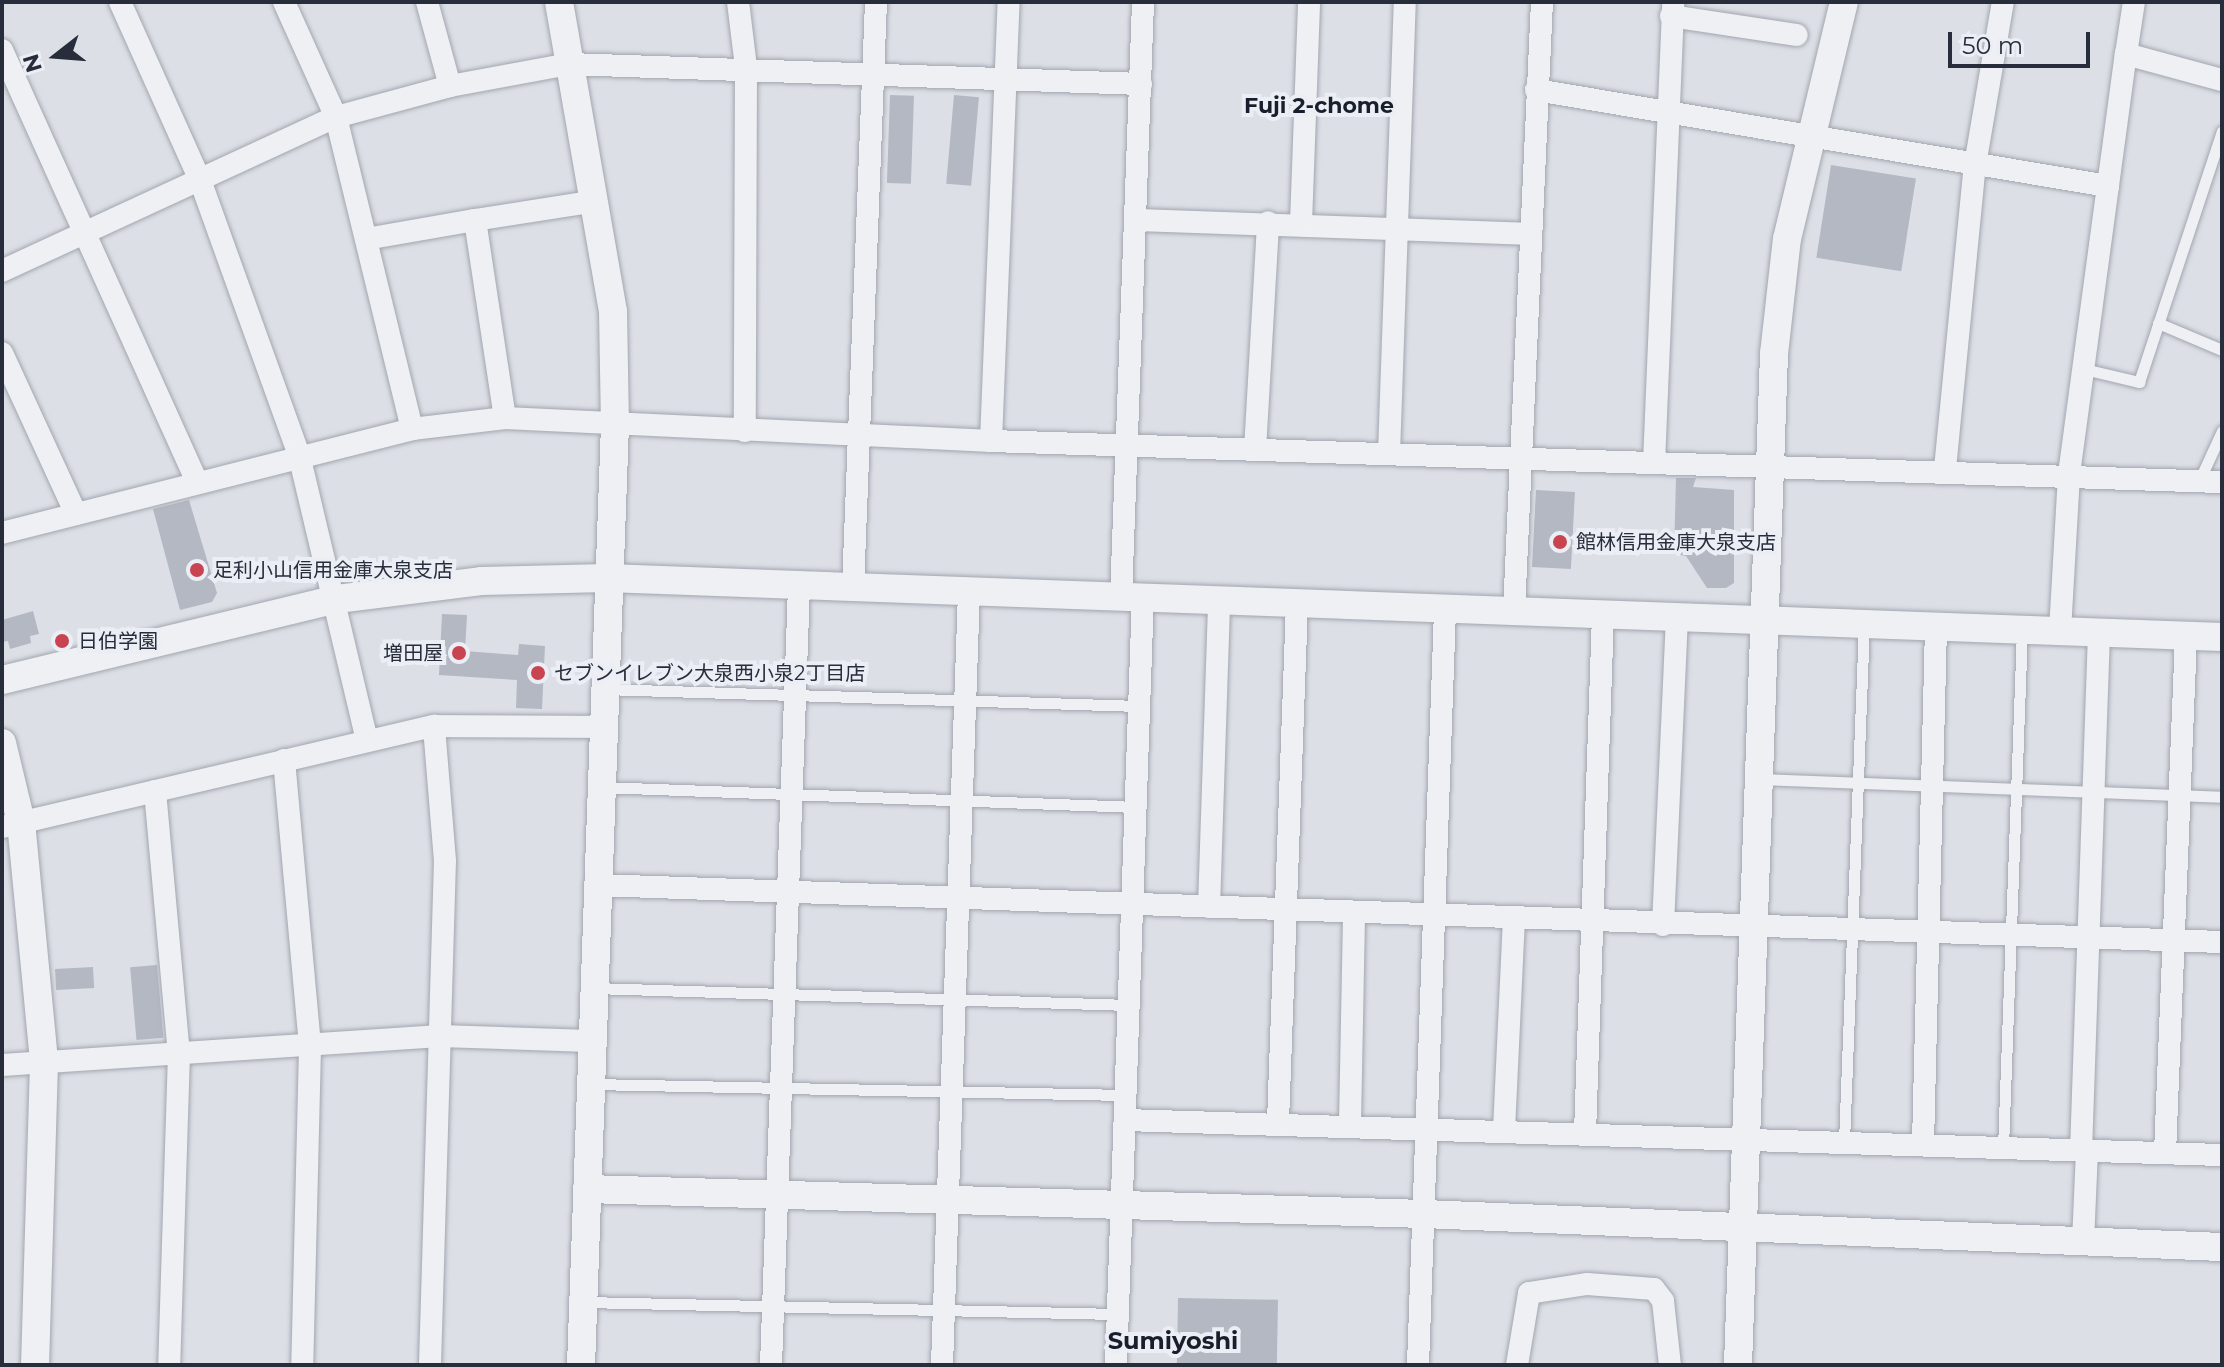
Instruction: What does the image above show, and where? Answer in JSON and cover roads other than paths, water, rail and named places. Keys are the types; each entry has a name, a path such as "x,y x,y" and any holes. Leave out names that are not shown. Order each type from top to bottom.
{"street":[{"path":"120,2 200,180 299,455 337,599 367,740"},
{"path":"284,2 336,117 412,429"},
{"path":"427,2 450,86"},
{"path":"559,2 613,311 615,425 590,1041 581,1365"},
{"path":"738,2 746,67 745,431"},
{"path":"853,587 876,2"},
{"path":"991,441 1009,2"},
{"path":"1116,1365 1139,706 1127,445 1143,2"},
{"path":"1301,223 1309,2"},
{"path":"1389,454 1405,2"},
{"path":"1514,611 1542,2"},
{"path":"1738,1365 1769,468 1787,239 1844,2"},
{"path":"1945,469 1975,165 2003,2"},
{"path":"2060,631 2069,474 2134,2"},
{"path":"1654,463 1665,114 1672,9 1797,35"},
{"path":"2,50 197,482"},
{"path":"2126,54 2222,80"},
{"path":"2,271 336,117 450,86 569,64 746,67 1141,84"},
{"path":"1536,90 1812,140 2108,186"},
{"path":"366,239 596,201"},
{"path":"475,220 505,418"},
{"path":"1135,220 1301,223 1529,234"},
{"path":"1255,450 1268,222"},
{"path":"2,353 76,514"},
{"path":"2,533 299,455 412,429 505,418 991,441 1769,468 1945,469 2222,482"},
{"path":"2,680 337,599 481,581 607,578 2222,637"},
{"path":"771,1365 799,585"},
{"path":"942,1365 969,591"},
{"path":"1209,907 1219,600"},
{"path":"1278,1122 1297,603"},
{"path":"1418,1365 1445,609"},
{"path":"1585,1133 1603,614"},
{"path":"1663,925 1677,617"},
{"path":"1923,1144 1936,626"},
{"path":"2083,1242 2088,938 2099,633"},
{"path":"2165,1153 2186,636"},
{"path":"11,825 434,726 602,727"},
{"path":"430,1365 445,861 434,726"},
{"path":"2,743 44,1063 35,1365"},
{"path":"284,760 310,1048 302,1365"},
{"path":"155,791 179,1053 169,1365"},
{"path":"597,885 1663,925 2222,942"},
{"path":"1350,1124 1354,912"},
{"path":"1504,1130 1514,918"},
{"path":"2,1065 310,1048 440,1036 590,1041"},
{"path":"1125,1120 1350,1124 2222,1155"},
{"path":"587,1189 1122,1208 1424,1214 1744,1230 2222,1247"},
{"path":"1517,1365 1529,1293 1587,1284 1645,1286 1659,1294 1670,1365"}],"lane":[{"path":"2084,369 2139,382 2222,131"},
{"path":"2158,323 2222,350"},
{"path":"2199,481 2222,431"},
{"path":"1844,1142 1864,624"},
{"path":"2003,1148 2022,630"},
{"path":"604,689 1139,706"},
{"path":"1757,779 1932,789 2222,797"},
{"path":"601,787 1135,807"},
{"path":"594,988 1129,1005"},
{"path":"590,1084 1126,1095"},
{"path":"583,1302 1118,1314"}],"place":[{"name":"館林信用金庫大泉支店","path":"1560,542"},
{"name":"足利小山信用金庫大泉支店","path":"197,570"},
{"name":"日伯学園","path":"62,641"},
{"name":"増田屋","path":"459,653"},
{"name":"セブンイレブン大泉西小泉2丁目店","path":"538,673"}],"district":[{"name":"Fuji 2-chome","path":"1319,106"},
{"name":"Sumiyoshi","path":"1173,1341"}]}
